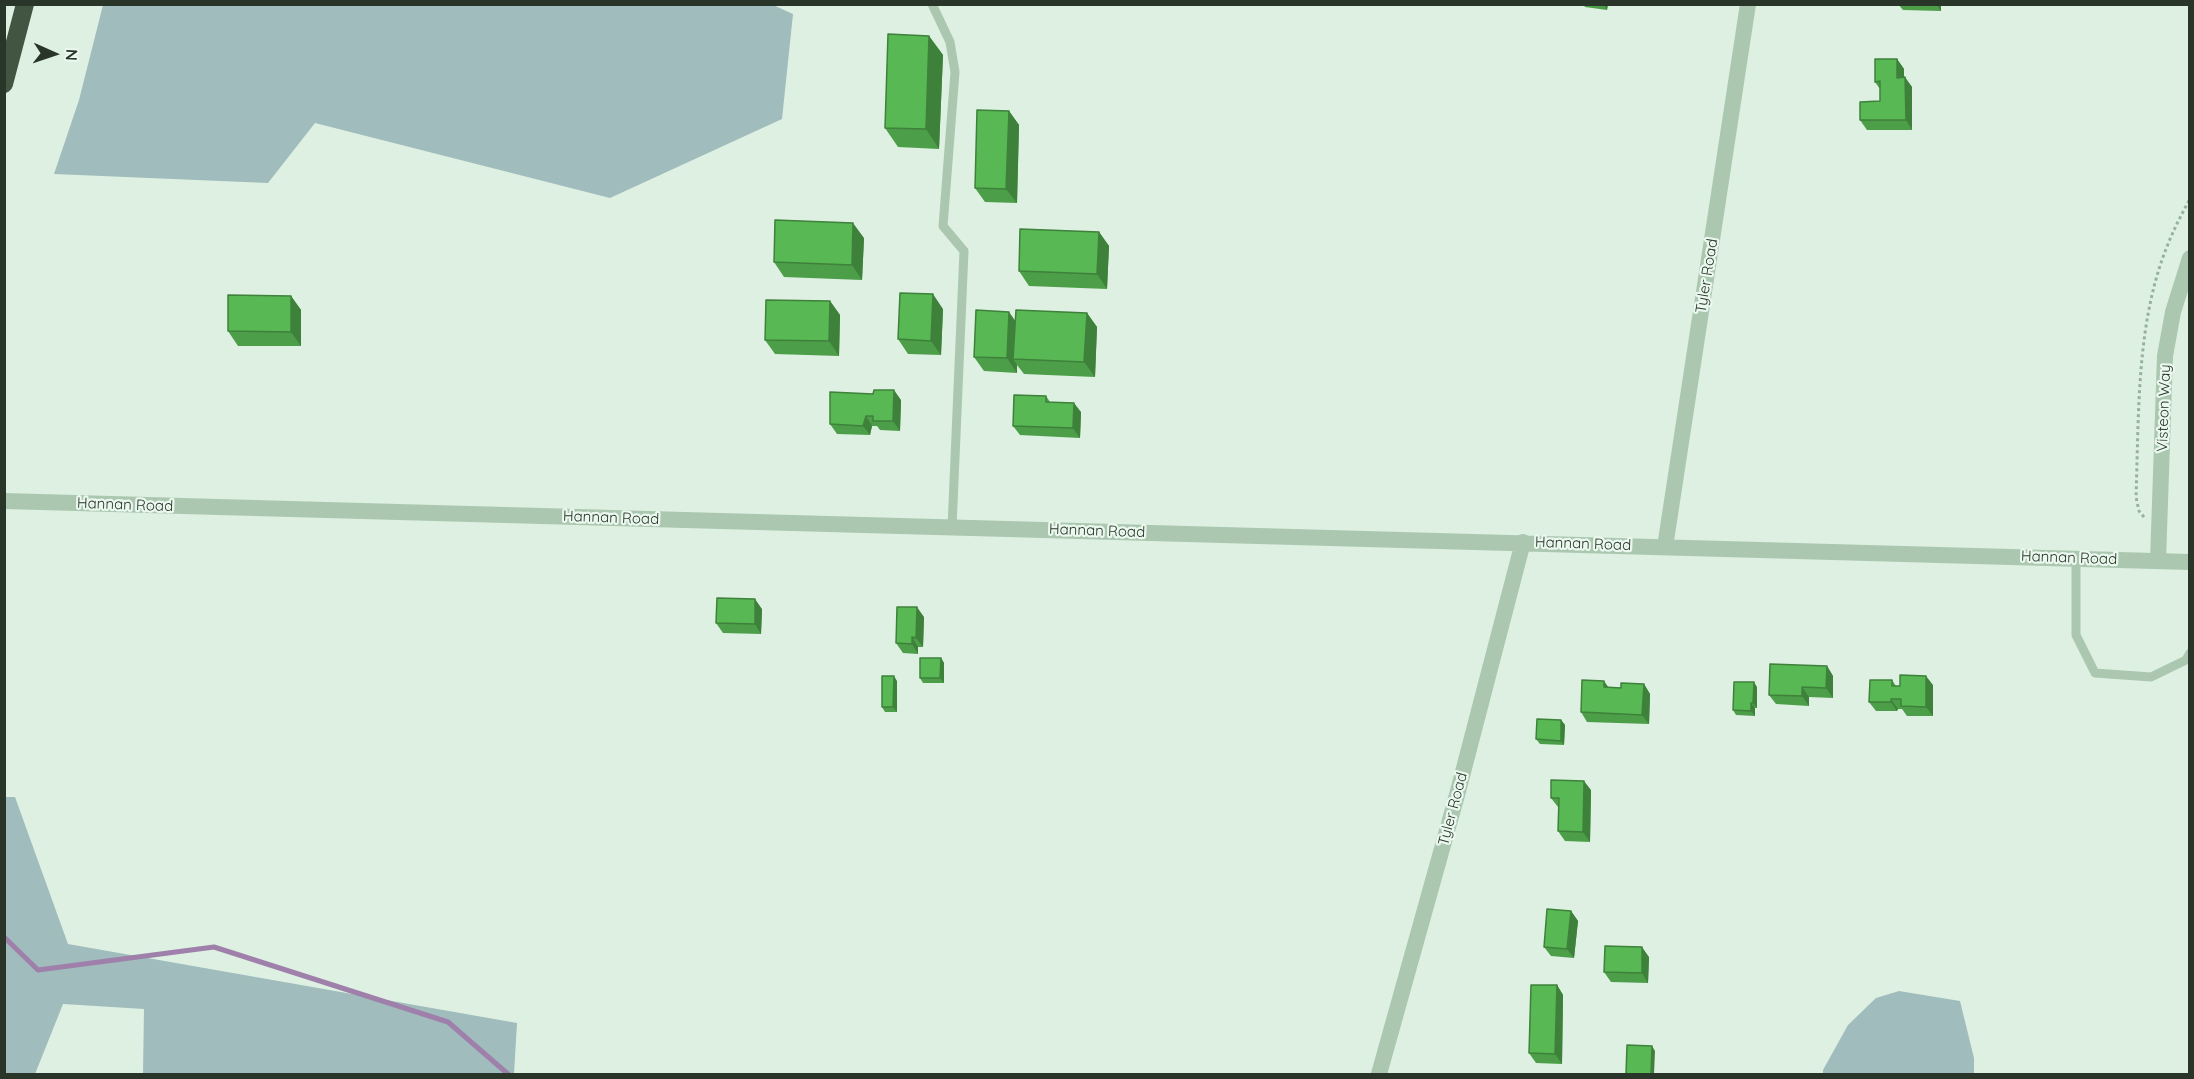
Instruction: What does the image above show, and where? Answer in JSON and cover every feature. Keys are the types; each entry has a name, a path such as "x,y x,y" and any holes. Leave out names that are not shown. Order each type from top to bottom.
{"highway":[{"path":"4,84 25,4"}],"street":[{"name":"Tyler Road","path":"1665,547 1748,4"},
{"name":"Visteon Way","path":"2158,561 2165,356 2173,312 2190,258"},
{"name":"Hannan Road","path":"4,501 2190,562"},
{"name":"Tyler Road","path":"1379,1074 1457,795 1523,542"}],"lane":[{"path":"932,4 950,42 955,72 943,226 964,251 952,527"},
{"path":"2076,558 2076,635 2095,673 2151,677 2186,660 2190,653"}],"shaded area":[{"path":"103,5 773,5 793,14 782,119 610,198 315,123 268,183 54,174 79,100"},
{"path":"4,797 15,797 68,944 517,1023 514,1074 143,1074 144,1009 63,1004 35,1074 5,1074"},
{"path":"1899,991 1960,1001 1974,1058 1974,1074 1823,1074 1823,1070 1848,1025 1876,998"}],"building":[{"path":"888,34 929,36 926,129 885,128"},
{"path":"1875,59 1897,59 1897,78 1905,77 1906,120 1860,120 1860,102 1880,101 1880,81 1875,82"},
{"path":"977,110 1009,111 1006,189 975,188"},
{"path":"775,220 853,223 852,265 774,262"},
{"path":"1020,229 1099,232 1097,274 1019,271"},
{"path":"900,293 933,294 931,341 898,339"},
{"path":"228,295 291,296 291,332 228,331"},
{"path":"766,300 830,301 829,341 765,340"},
{"path":"976,310 1009,312 1007,358 974,357"},
{"path":"1016,310 1087,313 1084,362 1013,359"},
{"path":"874,390 894,390 893,421 873,421 873,416 866,416 863,426 830,424 830,392 873,394"},
{"path":"1014,395 1046,396 1046,402 1074,403 1073,428 1013,426"},
{"path":"717,598 755,599 755,624 716,623"},
{"path":"897,607 917,607 916,638 912,637 912,644 896,643"},
{"path":"920,658 941,658 940,678 920,678"},
{"path":"1770,664 1827,666 1826,688 1802,687 1802,696 1769,695"},
{"path":"1900,675 1926,676 1926,707 1901,706 1901,699 1891,699 1891,702 1869,702 1870,680 1892,680 1892,686 1900,686"},
{"path":"882,676 894,676 893,707 882,707"},
{"path":"1582,680 1604,681 1604,687 1621,688 1621,683 1644,684 1642,715 1581,712"},
{"path":"1734,682 1754,682 1751,711 1733,710"},
{"path":"1537,719 1561,720 1561,741 1536,739"},
{"path":"1551,780 1584,781 1583,832 1558,831 1559,798 1551,798"},
{"path":"1547,909 1571,911 1567,949 1544,947"},
{"path":"1605,946 1642,947 1642,973 1604,972"},
{"path":"1531,985 1557,985 1555,1054 1529,1053"},
{"path":"1627,1045 1652,1046 1651,1074 1626,1074"}],"waterway":[{"path":"4,937 38,970 214,947 448,1022 508,1074"}]}
